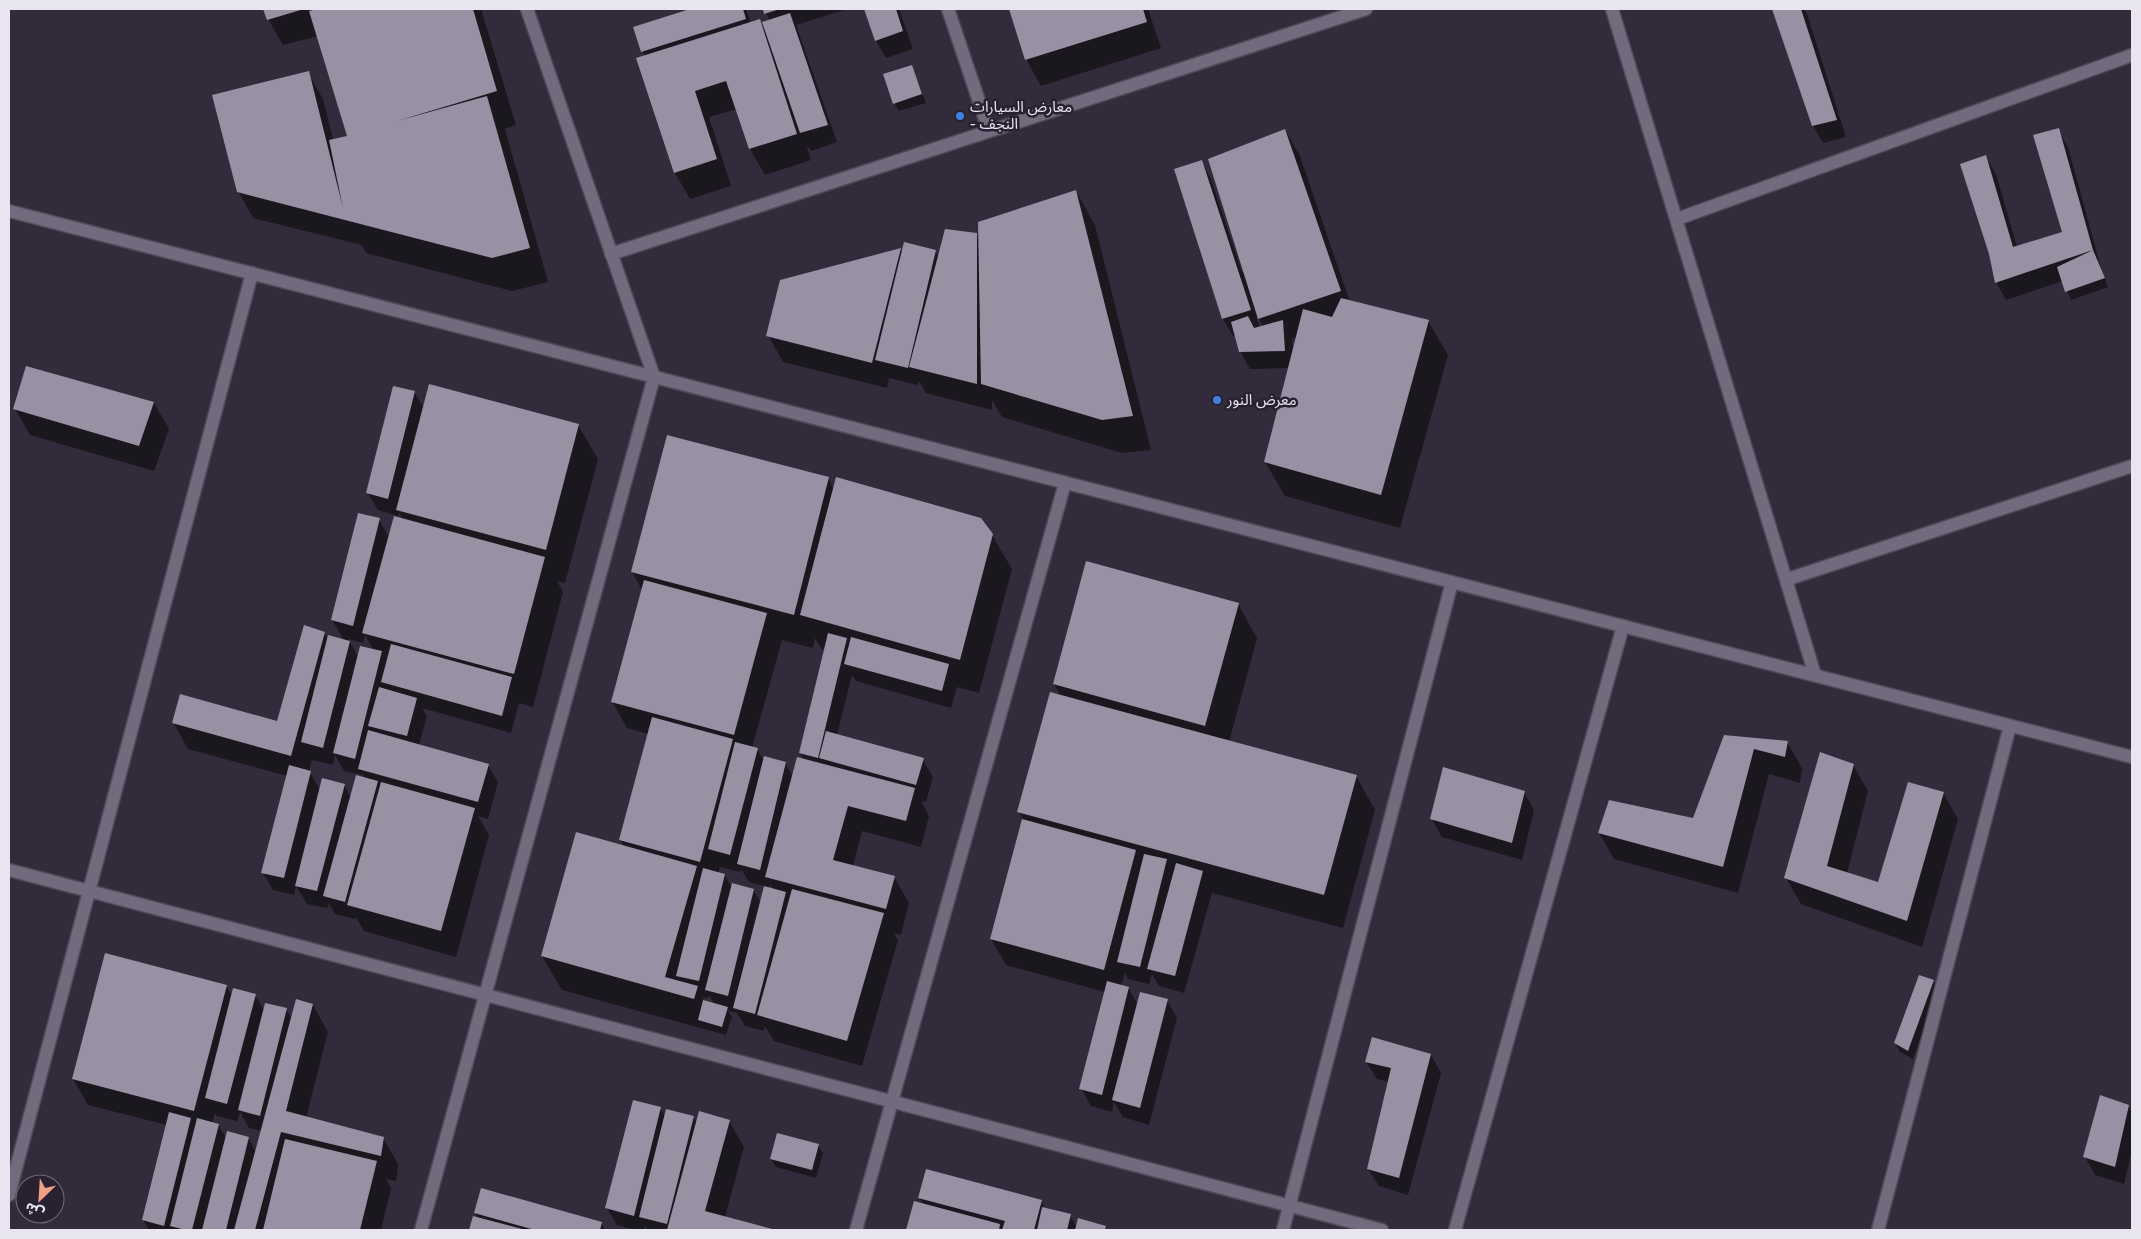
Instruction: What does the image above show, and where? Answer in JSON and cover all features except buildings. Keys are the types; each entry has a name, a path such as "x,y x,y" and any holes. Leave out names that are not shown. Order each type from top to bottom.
{"street":[{"path":"421,1230 654,377 527,9"},
{"path":"948,9 989,131"},
{"path":"611,254 1366,9"},
{"path":"1612,9 1788,579 1815,675"},
{"path":"1677,219 2132,55"},
{"path":"9,211 2132,757"},
{"path":"9,1195 252,274"},
{"path":"1788,579 2132,466"},
{"path":"856,1230 1065,483"},
{"path":"1283,1230 1452,582"},
{"path":"1455,1230 1624,626"},
{"path":"1878,1230 2010,726"},
{"path":"9,870 1382,1230"}],"place":[{"name":"معارض السيارات - النجف","path":"960,116"},
{"name":"معرض النور","path":"1217,400"}]}
